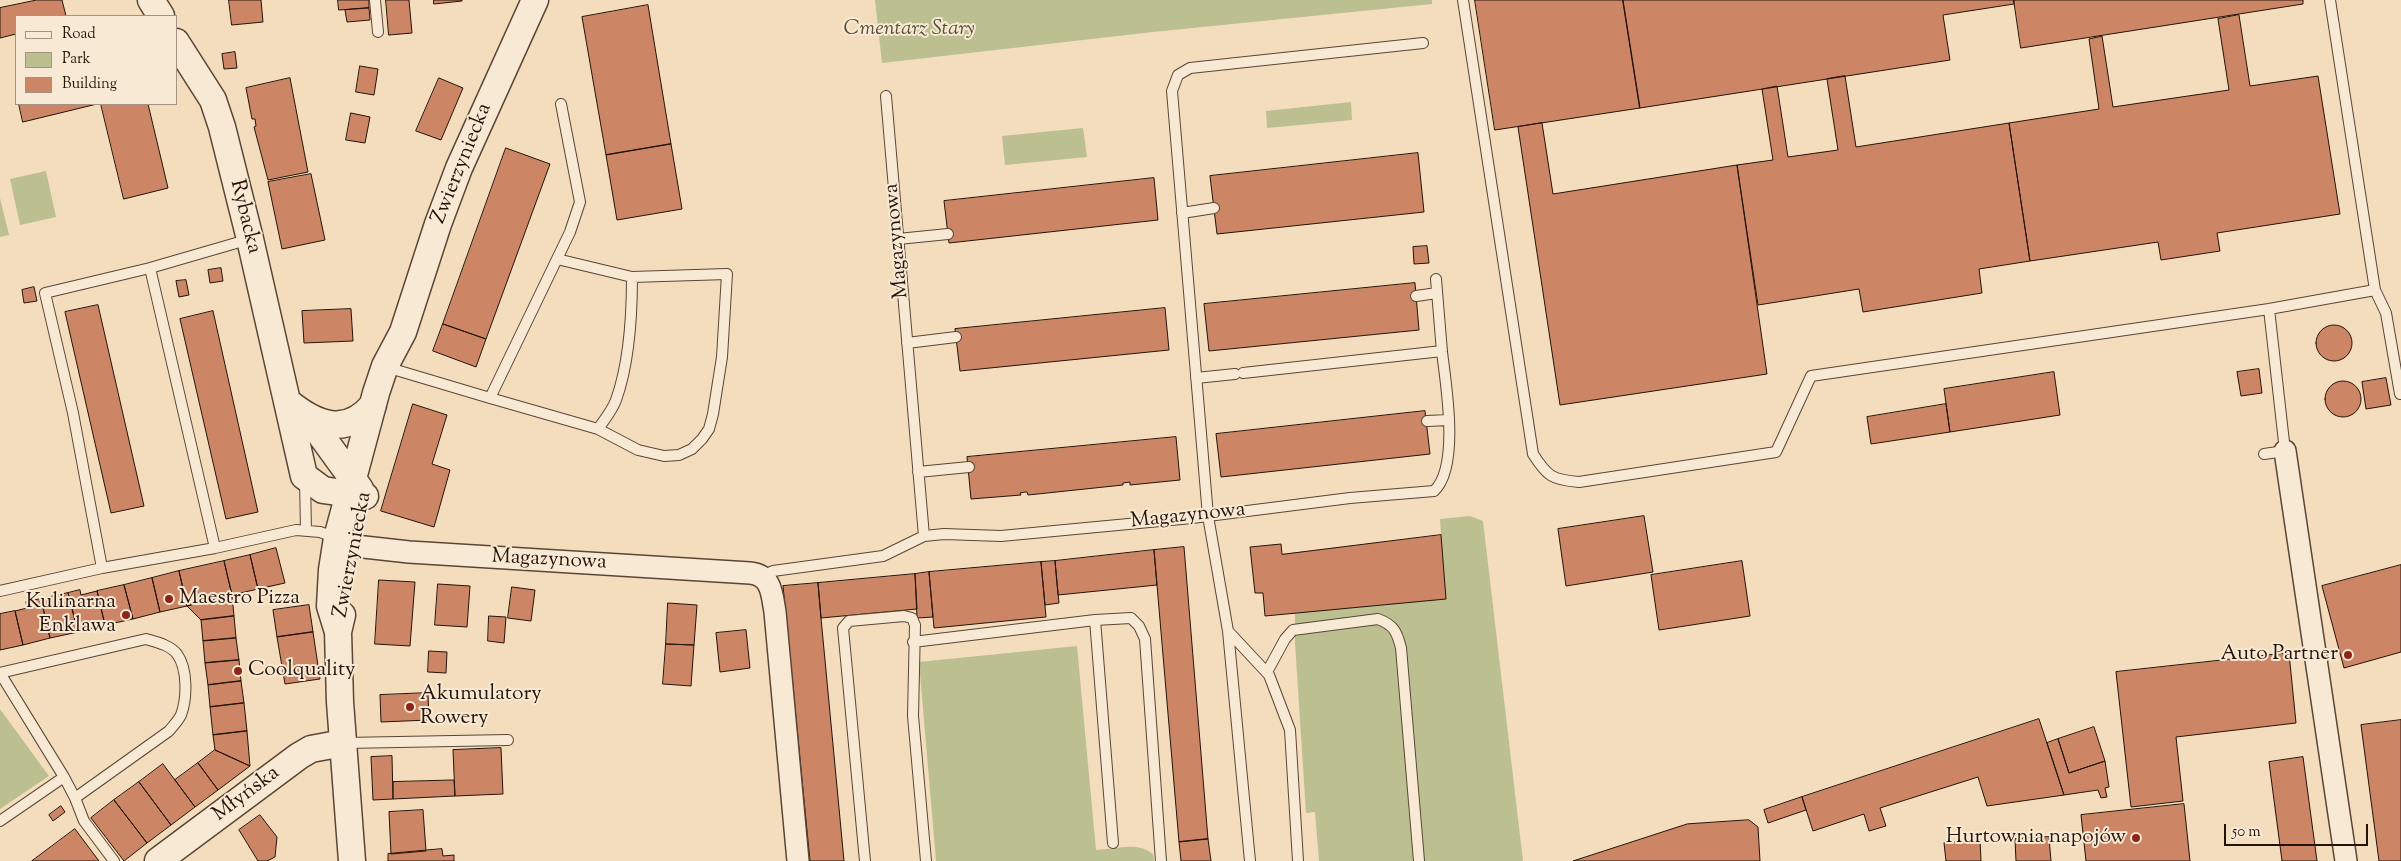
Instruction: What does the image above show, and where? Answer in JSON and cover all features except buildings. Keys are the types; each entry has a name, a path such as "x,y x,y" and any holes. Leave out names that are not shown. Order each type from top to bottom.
{"street":[{"path":"151,0 160,15"},
{"name":"Zwierzyniecka","path":"356,490 394,369 403,332 438,224 459,168 535,0"},
{"name":"Rybacka","path":"178,45 213,100 222,127 250,239 298,409 304,476"},
{"name":"Zwierzyniecka","path":"352,861 343,743 338,632 345,542 373,405 394,369"},
{"path":"298,409 321,422 349,423 364,416 373,405"},
{"name":"Rybacka","path":"298,409 356,490"},
{"path":"2285,451 2346,861"},
{"path":"304,476 315,487 322,490 356,490"},
{"name":"Magazynowa","path":"345,542 409,552 750,573 762,576"},
{"path":"762,576 769,583 775,612 798,861"},
{"name":"Młyńska","path":"158,861 299,756 311,749 343,743"}],"lane":[{"path":"375,0 378,32"},
{"path":"1463,0 1533,454 1545,472 1558,480 1579,482 1776,452 1811,376 2269,309 2375,290"},
{"path":"2330,0 2375,290 2386,314 2400,394"},
{"path":"1250,861 1228,631 1208,516 1172,91 1182,71 1200,67 1423,43"},
{"name":"Magazynowa","path":"886,96 924,536"},
{"path":"490,398 570,232 580,202 561,104"},
{"path":"1182,213 1214,208"},
{"path":"898,239 948,234"},
{"path":"102,568 73,412 45,293 150,268 250,239"},
{"path":"394,369 598,429 638,450 664,456 679,455 692,449 709,429 713,414 722,357 727,274 632,278 557,259"},
{"path":"150,268 215,548"},
{"path":"598,429 616,401 622,380 632,308 632,278"},
{"path":"1427,422 1449,420 1436,279"},
{"path":"1416,296 1438,293"},
{"path":"2264,454 2285,451 2269,309"},
{"path":"907,343 956,337"},
{"path":"1196,378 1442,352"},
{"name":"Magazynowa","path":"762,576 773,571 883,556 924,536 944,534 1001,536 1208,516 1350,498 1429,493 1439,486 1444,476 1448,453 1449,420"},
{"path":"918,472 969,467"},
{"path":"304,476 306,530"},
{"path":"0,591 102,568 215,548 296,530 320,532 345,542"},
{"path":"865,861 843,628 849,622 904,616 912,618 915,625 913,642 913,716 926,861"},
{"path":"913,642 1095,620 1131,618 1139,626 1145,639 1161,861"},
{"path":"1095,620 1113,843"},
{"path":"1267,672 1284,639 1293,630 1378,620 1390,624 1396,631 1401,648 1419,861"},
{"path":"1228,631 1267,672 1290,730 1298,861"},
{"path":"76,798 169,730 180,717 185,700 184,670 177,654 163,644 146,639 0,673 76,798 84,821 114,861"},
{"path":"343,743 508,740"},
{"path":"0,820 64,777"}],"green space":[{"name":"Cmentarz Stary","path":"875,0 1432,0 1432,4 1153,32 882,63"},
{"path":"1351,102 1352,120 1267,128 1266,111"},
{"path":"1083,128 1087,157 1005,165 1002,136"},
{"path":"46,171 56,217 20,225 10,179"},
{"path":"0,198 9,235 0,237"},
{"path":"1470,516 1483,521 1523,861 1319,861 1315,812 1306,813 1295,643 1295,612 1445,599 1440,519"},
{"path":"1077,646 1096,850 1126,847 1140,848 1153,854 1154,861 936,861 919,662"},
{"path":"0,709 49,776 0,809"}],"place":[{"name":"Maestro Pizza","path":"169,599"},
{"name":"Kulinarna Enklawa","path":"126,615"},
{"name":"Auto Partner","path":"2348,655"},
{"name":"Coolquality","path":"238,671"},
{"name":"Akumulatory Rowery","path":"410,707"},
{"name":"Hurtownia napojów","path":"2136,838"}]}
